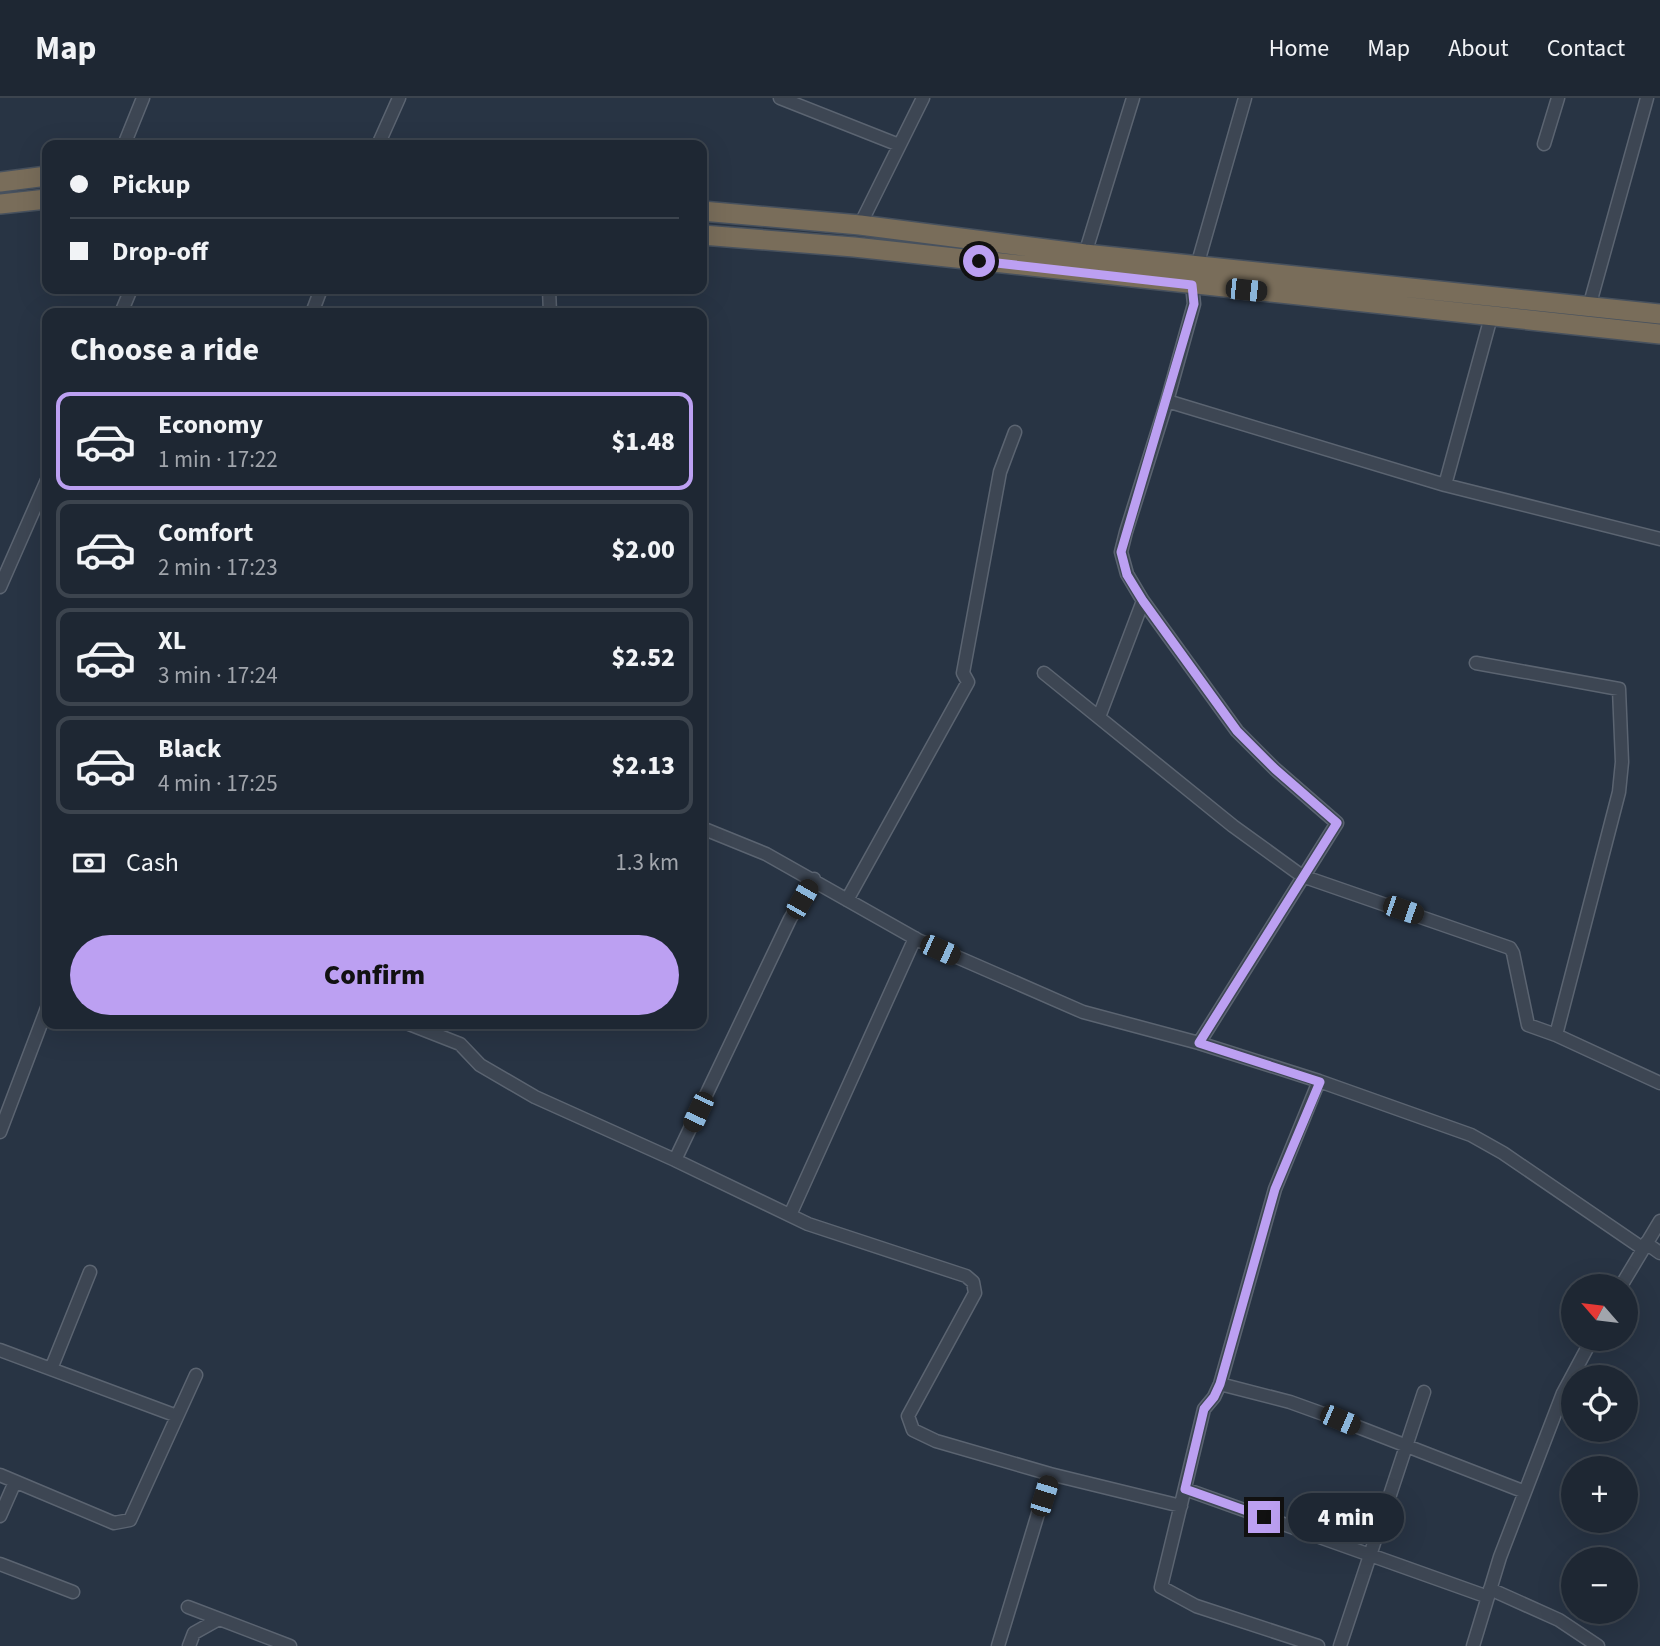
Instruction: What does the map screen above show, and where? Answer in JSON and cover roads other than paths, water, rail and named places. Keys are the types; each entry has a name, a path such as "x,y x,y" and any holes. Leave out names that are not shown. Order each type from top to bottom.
{"highway":[{"path":"0,181 42,177"},
{"path":"0,204 42,200"},
{"path":"707,211 860,225 1085,254 1194,275 1491,317 1660,334"},
{"path":"707,235 1660,314"}],"street":[{"path":"126,140 143,98"},
{"path":"380,140 399,98"},
{"path":"780,98 899,145"},
{"path":"860,225 923,98"},
{"path":"1085,254 1133,98"},
{"path":"1199,1043 1337,823 1275,769 1237,731 1143,601 1127,575 1121,552 1194,304 1194,275 1245,98"},
{"path":"1544,144 1558,98"},
{"path":"1589,307 1647,98"},
{"path":"1445,485 1491,317"},
{"path":"1167,401 1445,485 1660,539"},
{"path":"847,900 968,681 963,673 1000,472 1015,432"},
{"path":"0,587 42,491"},
{"path":"1099,718 1143,601"},
{"path":"1476,663 1619,690 1622,762 1619,792 1556,1035"},
{"path":"1044,673 1233,826 1302,876 1504,944 1513,953 1528,1025 1556,1035 1660,1083"},
{"path":"707,830 766,854 915,938 1083,1012 1199,1043 1471,1135 1660,1253"},
{"path":"675,1160 790,919 814,879"},
{"path":"790,1215 915,938"},
{"path":"0,1132 42,1021"},
{"path":"424,1029 460,1044 480,1065 535,1097 808,1224 966,1276 973,1282 975,1293 908,1416 913,1430 936,1441 1050,1474 1181,1506"},
{"path":"1318,1646 1196,1606 1161,1587 1204,1409 1220,1384 1275,1189 1320,1082"},
{"path":"1628,1274 1660,1221"},
{"path":"51,1369 90,1272"},
{"path":"0,1350 177,1416"},
{"path":"1473,1646 1525,1492 1563,1393 1586,1351"},
{"path":"0,1475 114,1523 130,1520 196,1375"},
{"path":"1220,1384 1290,1402 1525,1492"},
{"path":"1340,1646 1424,1392"},
{"path":"998,1646 1050,1474"},
{"path":"0,1516 15,1482"},
{"path":"1185,1489 1369,1555 1489,1593 1559,1620 1598,1646"},
{"path":"0,1564 73,1592"},
{"path":"188,1607 290,1646"},
{"path":"189,1646 194,1633 219,1619"}]}
